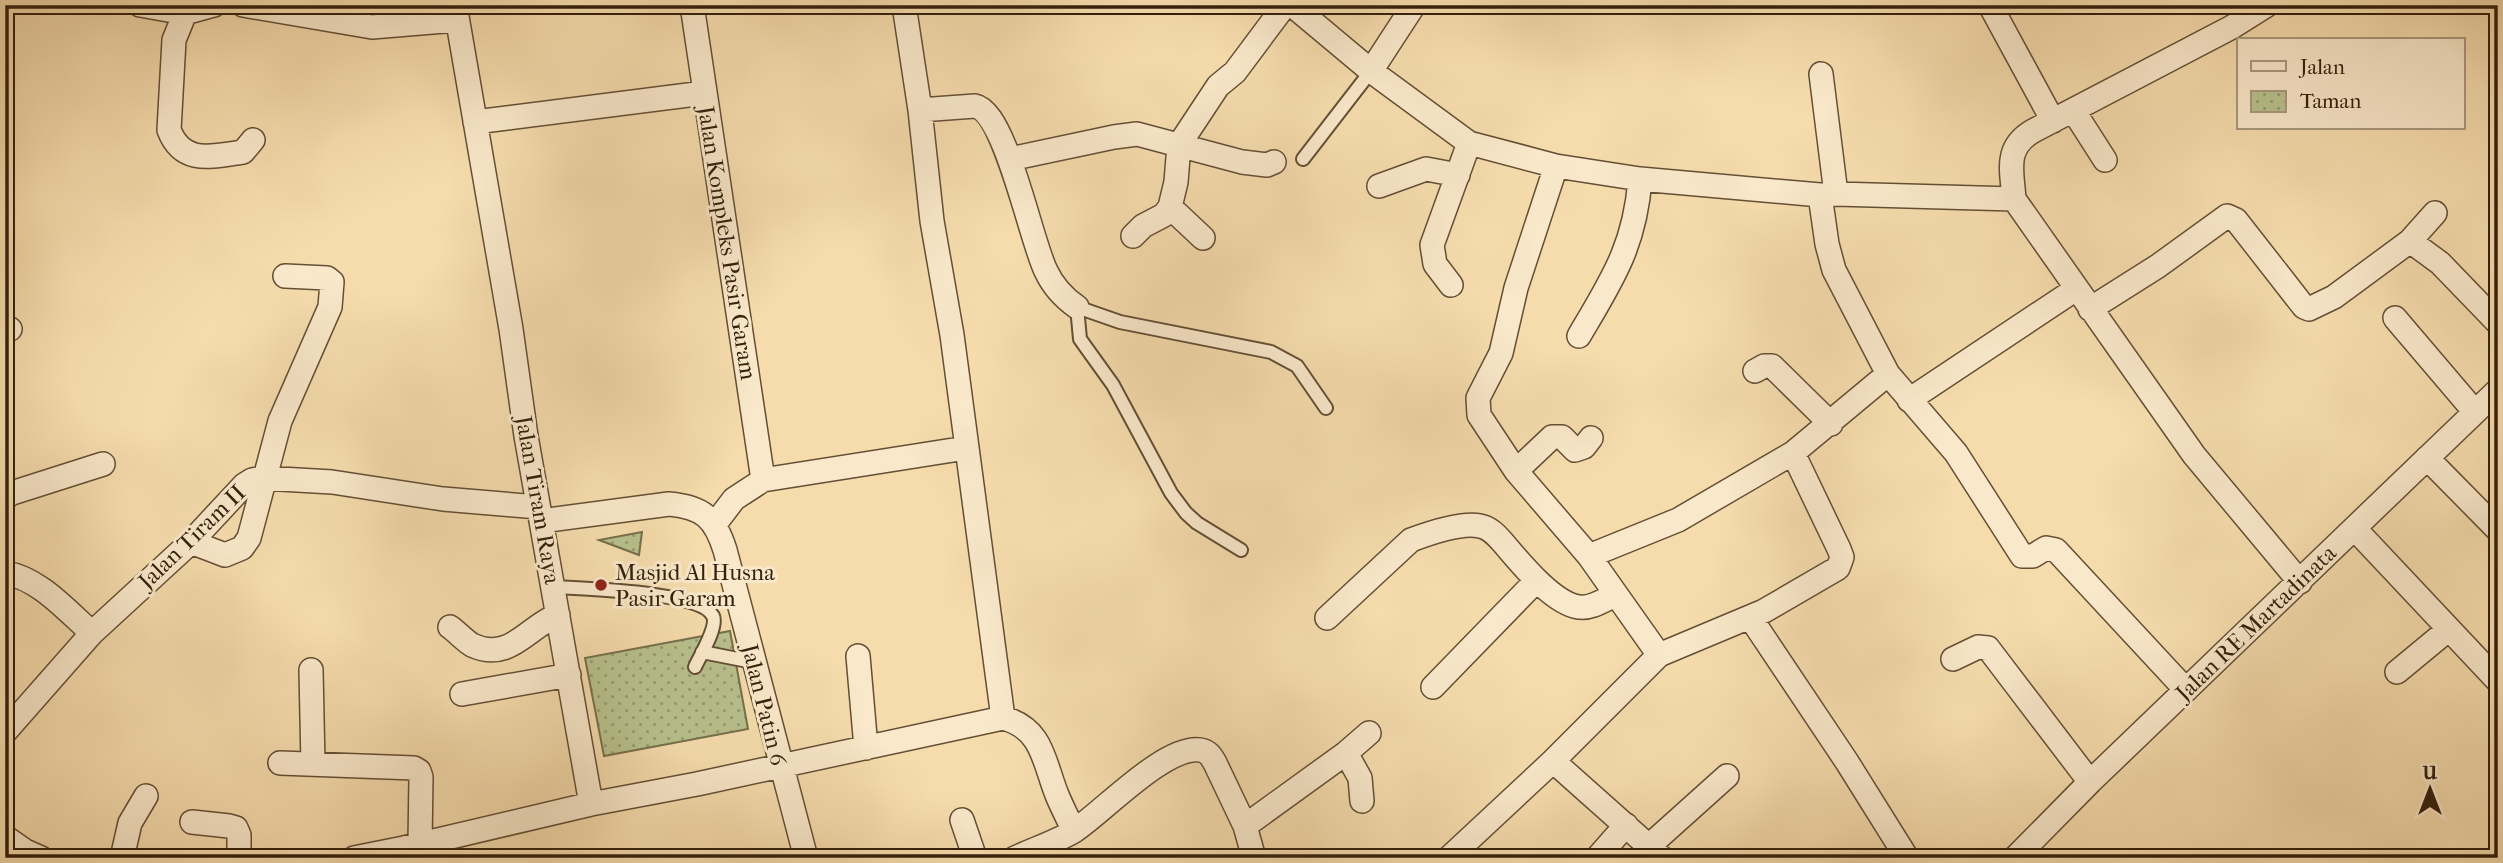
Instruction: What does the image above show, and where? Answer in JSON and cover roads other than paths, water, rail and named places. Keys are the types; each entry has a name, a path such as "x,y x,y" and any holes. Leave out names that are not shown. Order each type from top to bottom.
{"street":[{"path":"140,5 184,13 214,5"},
{"path":"243,5 372,27 456,13"},
{"name":"Jalan Kompleks Pasir Garam","path":"692,5 763,480"},
{"path":"904,5 920,110 932,221 952,335 1003,718"},
{"path":"1133,236 1143,226 1164,215 1170,207 1176,182 1179,145 1218,86 1235,72 1286,5"},
{"path":"1292,5 1371,71 1469,143 1556,166 1640,179 1828,195 2014,199"},
{"path":"1371,71 1414,5"},
{"path":"1990,5 2063,116 2105,160"},
{"path":"2267,5 2232,27 2024,136 2013,150 2011,160 2014,199 2194,455 2300,582"},
{"path":"184,13 174,40 171,67 169,130 173,140 189,154 203,158 243,152 253,140"},
{"name":"Jalan Tiram Raya","path":"456,13 591,804"},
{"path":"1821,74 1828,195 1827,244 1834,270 1888,374 1956,453 2022,556 2033,556 2046,548 2052,547 2056,550 2186,690"},
{"path":"475,122 704,93"},
{"path":"920,110 980,107 991,119 1010,159 1045,271 1062,296 1077,307"},
{"path":"1010,159 1137,134 1242,162 1274,162"},
{"path":"1451,285 1436,264 1432,245 1469,143"},
{"path":"1556,166 1516,288 1502,353 1478,398 1479,415 1516,471 1589,556 1659,655"},
{"path":"1379,186 1426,169 1458,175"},
{"path":"1579,336 1620,266 1632,233 1640,179"},
{"path":"1170,207 1203,238"},
{"path":"2090,309 2158,266 2227,216 2236,220 2304,307 2309,309 2334,297 2410,241 2435,213"},
{"path":"2410,241 2440,263 2498,323"},
{"path":"191,542 225,555 243,548 280,422 330,307 333,291 332,282 327,278 285,276"},
{"path":"1909,400 2077,289"},
{"path":"2395,318 2475,412"},
{"path":"1755,370 1772,366 1831,424"},
{"path":"1589,556 1678,520 1793,453 1888,374"},
{"name":"Jalan RE Martadinata","path":"2015,858 2090,782 2498,390"},
{"path":"1516,471 1552,437 1562,437 1576,450 1584,447 1591,438"},
{"path":"687,506 702,512 715,524 734,499 763,480 966,448"},
{"path":"1449,858 1553,761 1659,655 1750,617 1838,568 1842,562 1839,549 1793,453"},
{"path":"2427,458 2498,530"},
{"path":"5,498 103,464"},
{"name":"Jalan Tiram II","path":"5,732 92,633 191,542 244,485 252,480 263,478 332,482 540,514"},
{"path":"540,514 668,504 687,506 734,499"},
{"name":"Jalan Patin 6","path":"715,524 725,550 806,858"},
{"path":"1327,618 1411,540 1426,534 1468,526 1481,526 1494,533 1536,581 1570,605 1590,607 1615,595"},
{"path":"2354,529 2498,681"},
{"path":"5,573 32,582 92,633"},
{"path":"1433,687 1536,581"},
{"path":"450,627 472,645 505,649 545,620 558,615"},
{"path":"1750,617 1847,762 1907,858"},
{"path":"2398,672 2449,629"},
{"path":"1953,659 1978,647 1988,648 2090,782"},
{"path":"858,656 866,748"},
{"path":"311,670 313,764"},
{"path":"462,694 569,675"},
{"path":"354,858 408,850 591,804 1003,718 1023,725 1033,736 1044,755 1057,796 1074,831"},
{"path":"1245,826 1346,753 1369,733"},
{"path":"1014,858 1074,831 1135,781 1169,759 1189,750 1202,750 1210,754 1245,826 1254,858"},
{"path":"1346,753 1360,778 1362,801"},
{"path":"1553,761 1656,852 1727,776"},
{"path":"280,763 405,767 419,771 421,777 408,850"},
{"path":"122,858 130,823 146,796"},
{"path":"962,820 975,858"},
{"path":"192,822 236,828 239,835 239,858"},
{"path":"1597,858 1626,825"},
{"path":"5,837 41,858"}],"lane":[{"path":"1303,159 1371,71"},
{"path":"1241,550 1198,523 1186,513 1171,493 1112,385 1080,339 1077,307 1120,323 1271,352 1297,366 1326,408"},
{"path":"553,587 667,596 707,610 713,617 714,625 695,667"},
{"path":"702,652 753,662"}],"place":[{"name":"Masjid Al Husna Pasir Garam","path":"601,585"}]}
